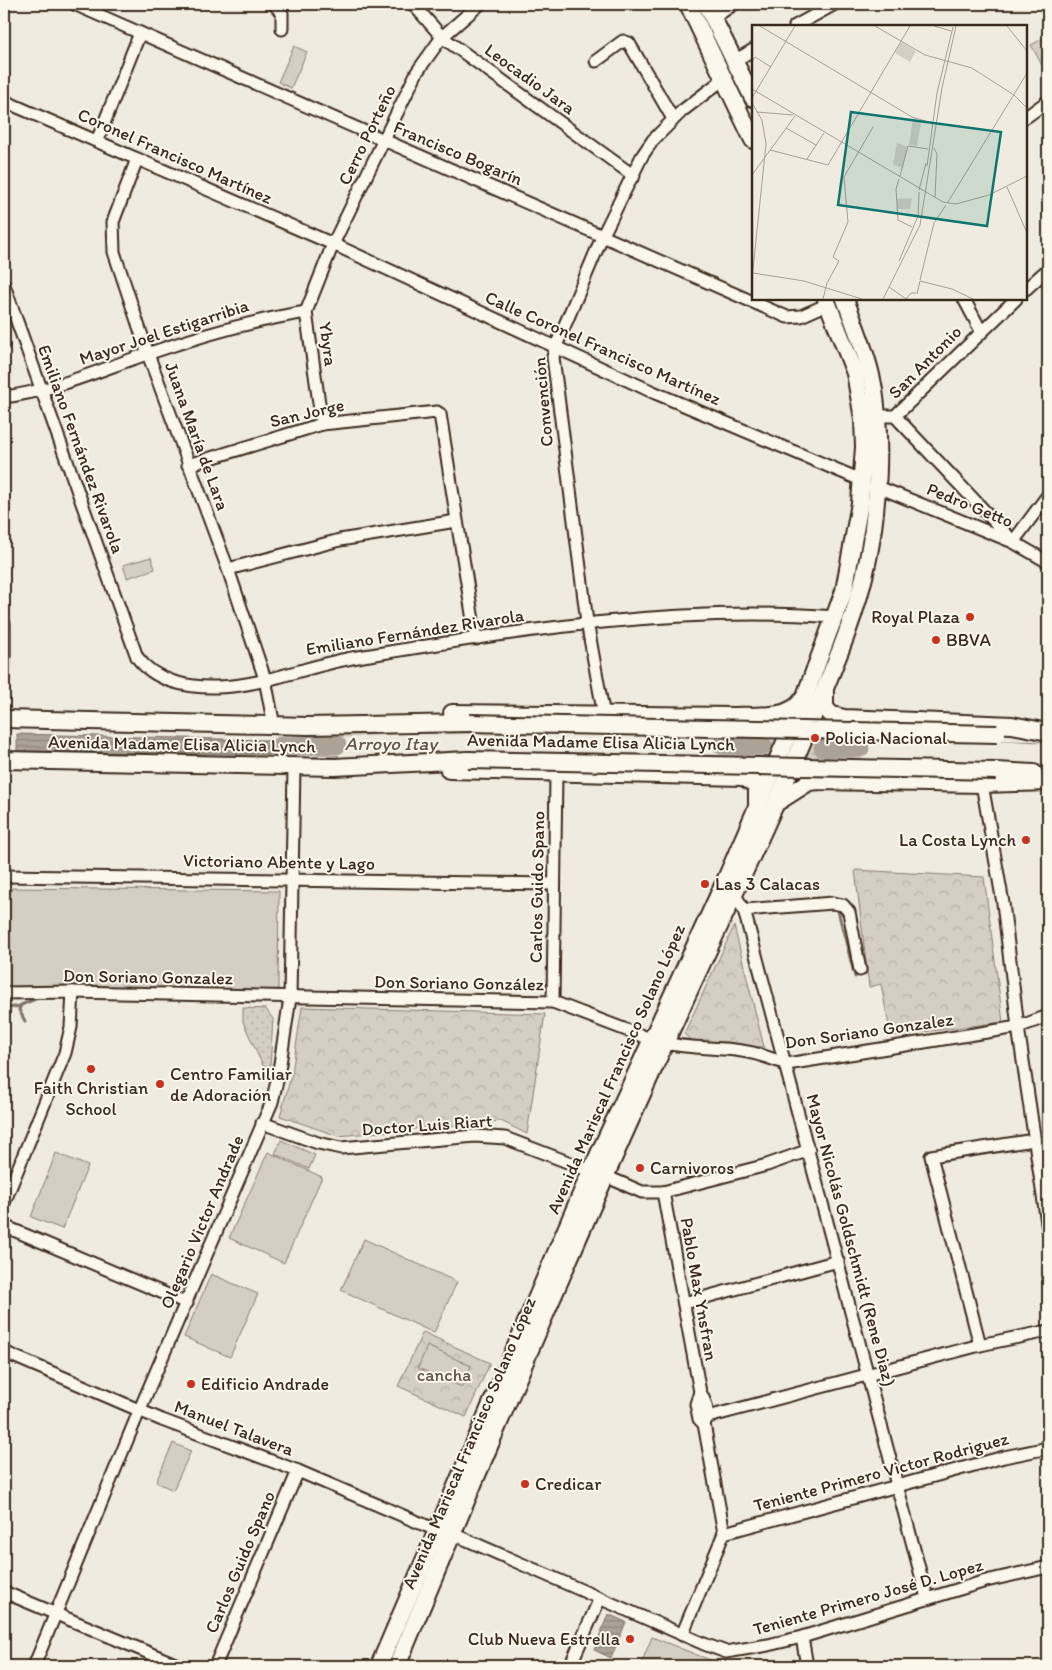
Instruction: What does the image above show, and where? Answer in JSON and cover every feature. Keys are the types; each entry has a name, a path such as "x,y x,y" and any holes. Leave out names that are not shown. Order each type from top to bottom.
{"highway":[{"path":"688,4 752,138"},
{"path":"709,11 736,60 752,96"},
{"path":"845,300 866,355 874,390 876,416 869,483"},
{"path":"827,301 855,373 861,397 864,447 869,483"},
{"name":"Avenida Mariscal Francisco Solano López","path":"379,1666 444,1531 598,1173 658,1041 805,696 836,617 869,483"},
{"name":"Avenida Mariscal Francisco Solano López","path":"658,1041 734,893 776,803 852,623 864,579 874,528 869,483"},
{"path":"825,689 824,708 832,715 844,718 1012,725 1048,732"},
{"path":"382,724 416,715 450,713 694,717 780,713 797,707 805,696"},
{"name":"Avenida Madame Elisa Alicia Lynch","path":"4,719 274,726 469,723 998,734 1048,737"},
{"name":"Avenida Madame Elisa Alicia Lynch","path":"4,760 294,767 335,767 468,760 996,771 1048,774"},
{"path":"335,767 556,774 743,777 756,785 757,805"},
{"path":"776,803 809,782 819,781 982,784 1048,782"},
{"name":"Avenida Mariscal Francisco Solano López","path":"397,1666 444,1531"}],"street":[{"name":"Francisco Bogarín","path":"74,4 384,141 604,234 787,317 801,316 827,301"},
{"path":"274,4 282,14 282,29"},
{"name":"Leocadio Jara","path":"413,4 442,37 634,176"},
{"name":"Cerro Porteño","path":"333,244 417,72 442,37 480,4"},
{"path":"709,11 734,4"},
{"path":"797,25 835,4"},
{"path":"97,141 140,34"},
{"path":"596,61 623,41 629,43 673,119"},
{"path":"736,60 752,51"},
{"name":"Convención","path":"604,716 587,622 553,363 556,346 604,234 634,176 642,156 673,119 725,78"},
{"name":"Coronel Francisco Martínez","path":"4,101 333,244"},
{"path":"1027,115 1048,101"},
{"name":"Juana María de Lara","path":"137,159 114,217 112,237 114,252 148,354 228,569 265,679 274,726"},
{"name":"Ybyra","path":"322,424 306,312 333,244"},
{"name":"Calle Coronel Francisco Martínez","path":"333,244 653,392 869,483"},
{"path":"1027,289 1048,269"},
{"name":"Emiliano Fernández Rivarola","path":"4,285 137,657 144,667 158,676 198,687 244,685 331,661 587,622 699,614 836,617"},
{"path":"965,300 981,331"},
{"name":"San Antonio","path":"876,416 895,416 1015,300"},
{"name":"Mayor Joel Estigarribia","path":"4,397 41,392 148,354 257,320 306,312"},
{"name":"San Jorge","path":"188,465 322,424 437,412 440,414 456,521"},
{"path":"895,416 1013,542 1048,495"},
{"name":"Pedro Getto","path":"869,483 1013,542 1048,562"},
{"path":"228,569 340,540 456,521 476,638"},
{"path":"4,623 4,664"},
{"name":"Olegario Victor Andrade","path":"34,1666 140,1409 272,1102 278,1077 290,998 294,767"},
{"name":"Carlos Guido Spano","path":"553,1002 553,884 556,774"},
{"path":"982,784 1003,903 1018,1027 1048,1230"},
{"name":"Victoriano Abente y Lago","path":"4,876 553,884"},
{"name":"Mayor Nicolás Goldschmidt (Rene Diaz)","path":"734,893 744,910 787,1064 927,1598"},
{"path":"744,910 834,903 843,905 849,912 860,970"},
{"path":"4,1203 65,1053 71,1027 73,992"},
{"name":"Don Soriano Gonzalez","path":"4,994 73,992 290,998"},
{"name":"Don Soriano González","path":"290,998 553,1002 658,1041"},
{"name":"Don Soriano Gonzalez","path":"658,1041 688,1048 741,1051 787,1064 1018,1027 1048,1016"},
{"name":"Doctor Luis Riart","path":"262,1123 318,1143 341,1148 475,1136 505,1138 598,1173 642,1192 664,1192 767,1165 809,1150"},
{"path":"980,1345 931,1156 1034,1140"},
{"name":"Pablo Max Ynsfran","path":"664,1192 700,1392 696,1404 699,1419 706,1420"},
{"path":"4,1226 187,1303"},
{"path":"684,1303 838,1261"},
{"path":"682,1635 724,1532 706,1420 868,1374 980,1345 1048,1331"},
{"name":"Manuel Talavera","path":"4,1352 162,1420 298,1471 444,1531"},
{"name":"Teniente Primero Victor Rodriguez","path":"724,1532 1004,1457 1048,1448"},
{"name":"Carlos Guido Spano","path":"215,1666 298,1471"},
{"name":"Teniente Primero José D. Lopez","path":"444,1531 682,1635 726,1652 745,1650 802,1637 927,1598 1048,1567"},
{"path":"4,1592 180,1666"},
{"path":"570,1666 600,1598"},
{"path":"802,1637 807,1666"}],"green space":[{"path":"1046,37 1048,42 1048,76 1031,45"},
{"path":"294,46 307,52 291,88 278,82"},
{"path":"151,557 155,569 127,578 123,565"},
{"path":"424,728 780,736 770,758 453,753 313,760 313,757 349,755 355,740 312,739 312,732"},
{"path":"813,736 1048,742 1048,745 1021,761 1048,763 1048,768 803,759"},
{"path":"855,870 984,877 1003,1022 891,1036 881,984 869,987"},
{"path":"12,888 279,891 278,990 4,987 4,913"},
{"path":"734,926 764,1047 694,1043 684,1034"},
{"path":"302,1007 545,1014 527,1134 501,1121 338,1136 280,1116 292,1073"},
{"path":"243,1008 266,1009 273,1019 270,1068 263,1066 243,1022"},
{"path":"281,1140 315,1155 309,1169 275,1154"},
{"path":"268,1152 322,1177 284,1263 229,1238"},
{"path":"56,1153 88,1166 62,1229 31,1217"},
{"path":"364,1239 457,1282 434,1333 341,1290"},
{"path":"211,1274 258,1294 230,1357 184,1337"},
{"name":"cancha","path":"423,1332 490,1363 466,1417 398,1386"},
{"path":"427,1346 471,1366 462,1387 418,1368"},
{"path":"173,1443 191,1451 173,1490 156,1482"},
{"path":"652,1637 725,1666 640,1666"}],"shaded area":[{"path":"17,734 305,741 306,755 17,751"},
{"path":"608,1614 626,1622 611,1658 594,1650"}],"pier":[{"path":"406,734 749,736 751,739 744,755 460,750 339,757 340,738"},
{"path":"832,738 956,738 1048,743 1048,765 996,762 832,760"}],"waterway":[{"name":"Arroyo Itay","path":"280,746 337,745"},
{"name":"Arroyo Itay","path":"722,745 763,746"},
{"name":"Arroyo Itay","path":"823,748 860,748"},
{"path":"837,907 855,977"},
{"path":"25,1021 19,1010 21,1005 40,997"},
{"path":"9,1008 20,1006"}],"place":[{"name":"Royal Plaza","path":"970,617"},
{"name":"BBVA","path":"936,640"},
{"name":"Policia Nacional","path":"815,738"},
{"name":"La Costa Lynch","path":"1026,840"},
{"name":"Las 3 Calacas","path":"705,884"},
{"name":"Faith Christian School","path":"91,1069"},
{"name":"Centro Familiar de Adoración","path":"160,1084"},
{"name":"Carnivoros","path":"640,1168"},
{"name":"Edificio Andrade","path":"191,1384"},
{"name":"Credicar","path":"525,1484"},
{"name":"Club Nueva Estrella","path":"630,1639"}]}
